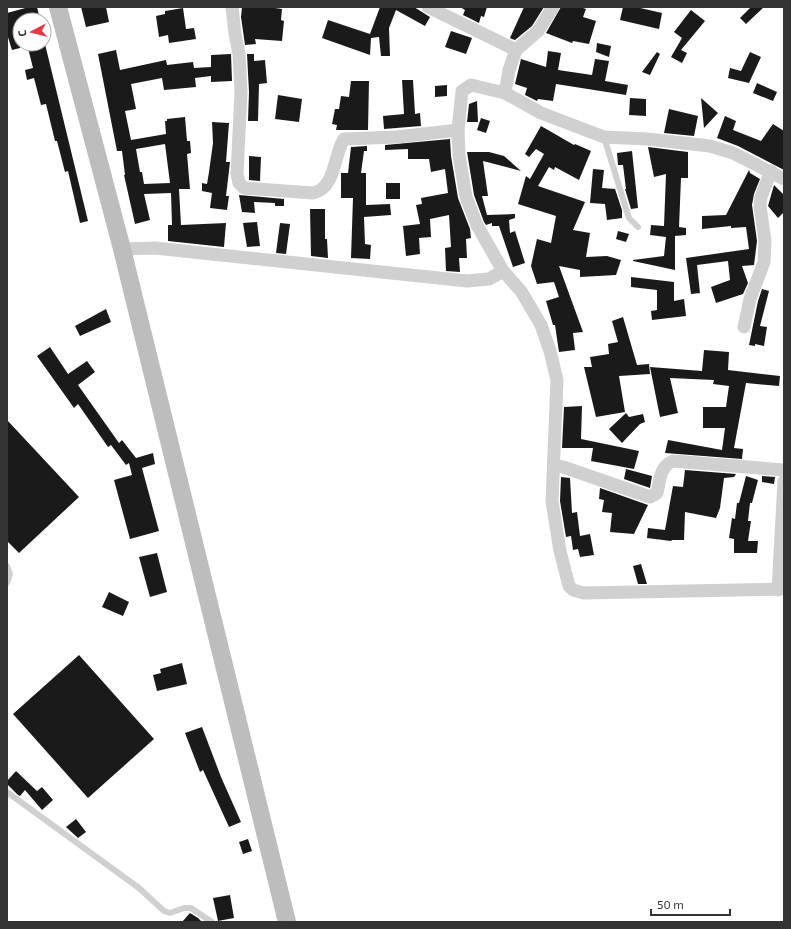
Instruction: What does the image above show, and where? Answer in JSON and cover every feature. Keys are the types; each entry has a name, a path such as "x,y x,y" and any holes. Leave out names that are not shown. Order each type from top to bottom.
{"main road":[{"path":"58,7 122,248 287,922"}],"street":[{"path":"232,7 235,34 240,54 241,92 236,174 239,184 244,188 313,193 319,192 328,184 344,139 397,137 458,130"},
{"path":"428,7 516,50"},
{"path":"505,93 509,70 516,50 538,31 553,7"},
{"path":"784,179 733,152 710,146 647,139 604,137 541,113 505,93 471,85 464,88 460,94 458,130 459,155 466,197 477,225 503,271 521,291 541,325 550,351 557,380 552,501 566,581 573,590 584,593 633,593 781,589 784,480"},
{"path":"744,327 750,299 764,262 765,241 760,206 761,197 771,171"},
{"path":"122,248 155,248 467,281 489,279 503,271"},
{"path":"554,466 563,467 650,497 657,493 662,470 668,463 673,461 784,470"}],"lane":[{"path":"604,137 629,218 638,227"},
{"path":"7,566 10,574 7,583"},
{"path":"7,792 139,888 164,911 170,913 184,908 191,908 212,922"}],"building":[{"path":"29,7 37,7 38,12 12,12 12,50 7,34 7,13"},
{"path":"81,7 106,7 109,22 86,27"},
{"path":"242,7 268,7 282,9 281,20 284,21 282,41 255,39 256,44 245,45 241,17"},
{"path":"380,7 414,7 430,17 425,26 396,10 389,28 390,56 381,56 379,37 371,38 370,55 322,38 328,20 370,34"},
{"path":"460,7 487,7 484,17 481,16 479,23 463,15 465,10"},
{"path":"524,7 544,7 532,26 515,40 510,38"},
{"path":"561,7 580,7 586,9 583,17 596,21 589,44 573,41 572,43 546,33"},
{"path":"623,7 636,7 662,13 659,29 620,20"},
{"path":"751,7 764,7 746,24 740,18"},
{"path":"183,8 186,29 194,28 196,39 169,43 168,35 159,37 156,16 165,14 165,11"},
{"path":"691,10 705,21 681,50 687,53 682,63 671,57 682,38 674,32"},
{"path":"451,31 472,38 466,54 445,47"},
{"path":"597,43 611,46 609,57 596,52"},
{"path":"116,50 120,70 166,60 167,65 193,62 194,68 211,67 211,55 231,54 232,81 211,82 211,76 195,78 196,87 164,90 162,78 131,84 136,109 125,111 131,140 166,134 165,121 167,121 167,119 185,117 187,141 190,141 191,153 187,154 190,189 179,189 181,225 226,223 224,247 168,241 168,225 172,225 171,193 144,194 150,220 135,224 124,175 122,151 117,151 98,54","holes":["165,144 170,183 144,184 142,172 140,172 136,149"]},
{"path":"548,51 561,53 558,70 592,75 595,59 609,61 605,81 628,85 626,95 556,84 553,101 538,99 537,101 525,95 527,88 515,84 521,59 546,67"},
{"path":"29,52 47,52 88,221 80,223 68,171 65,172 57,141 55,141 46,104 41,105 34,78 27,80 25,70 33,68"},
{"path":"657,52 660,54 650,75 642,72"},
{"path":"750,52 761,57 749,83 728,78 730,68 741,71"},
{"path":"247,54 254,54 254,61 265,60 267,83 259,84 258,121 248,121 249,92"},
{"path":"402,80 413,80 415,114 420,113 421,126 384,129 383,116 404,114"},
{"path":"351,81 369,81 368,130 336,130 337,125 332,124 335,109 339,109 341,96 349,97"},
{"path":"757,83 777,92 773,101 753,93"},
{"path":"447,85 447,96 435,97 435,86"},
{"path":"278,95 302,99 299,122 275,119"},
{"path":"630,98 646,99 646,116 629,115"},
{"path":"701,98 718,113 704,128"},
{"path":"477,101 478,122 467,122 469,104"},
{"path":"669,109 698,116 694,136 664,133"},
{"path":"725,116 736,121 733,130 761,141 773,124 784,131 784,170 738,146 717,138"},
{"path":"481,118 490,121 486,133 477,130"},
{"path":"212,122 229,123 226,162 230,162 226,196 229,196 227,210 210,208 212,193 202,191 202,183 207,184 209,172 213,143"},
{"path":"541,126 574,145 575,144 591,151 579,180 555,167 554,170 549,167 538,186 585,202 573,230 590,233 586,257 607,256 621,260 616,275 580,277 580,270 559,266 583,332 573,333 575,350 559,352 555,325 553,325 546,301 559,297 554,282 537,284 531,266 537,239 551,243 556,216 518,204 526,176 530,179 544,154 536,149 529,157 525,154"},
{"path":"450,139 451,156 458,198 470,229 471,238 466,239 467,258 459,258 460,272 446,271 445,248 451,247 449,215 430,219 431,237 419,238 420,254 406,256 403,226 420,224 416,205 422,204 421,198 448,193 445,169 431,172 429,159 408,159 408,149 385,150 385,145"},
{"path":"367,146 367,151 364,151 361,173 366,173 366,205 390,204 391,215 364,217 365,244 371,245 370,259 351,258 353,198 341,198 341,173 348,173 351,147"},
{"path":"648,147 688,152 688,178 681,178 679,227 686,228 686,235 675,236 675,270 633,261 664,256 666,237 650,235 651,225 664,226 666,174 654,177"},
{"path":"632,151 638,208 631,209 625,189 623,165 618,165 617,153"},
{"path":"467,152 489,152 504,156 521,171 483,161 488,196 482,196 487,215 515,214 515,218 509,220 510,233 515,231 525,263 513,267 499,226 492,226 492,223 486,225 484,222 474,195"},
{"path":"249,156 261,157 260,181 249,180"},
{"path":"593,169 604,170 602,188 615,189 622,210 622,218 607,220 605,204 590,203"},
{"path":"749,170 750,173 760,179 754,194 752,205 757,241 754,265 742,266 748,283 743,294 716,303 711,287 730,280 728,261 697,265 700,293 691,294 686,258 749,249 746,227 731,228 731,226 702,229 702,216 726,215"},
{"path":"386,183 400,183 400,199 386,199"},
{"path":"774,185 784,195 784,212 778,218 768,206"},
{"path":"239,195 284,199 284,206 275,206 275,203 254,202 255,213 242,212"},
{"path":"310,209 325,209 325,239 327,239 328,258 311,256"},
{"path":"257,222 260,246 247,247 243,223"},
{"path":"280,223 290,224 286,254 276,253"},
{"path":"618,231 629,234 626,242 616,239"},
{"path":"631,277 674,282 674,301 684,299 686,316 652,320 651,311 657,310 657,290 631,287"},
{"path":"762,289 769,291 760,326 767,327 764,346 755,344 755,346 749,345 758,301"},
{"path":"106,309 111,322 80,336 75,326"},
{"path":"623,317 637,365 649,364 650,374 619,376 625,412 596,417 584,367 592,367 590,357 609,354 608,344 618,342 612,321"},
{"path":"50,347 68,374 87,361 95,372 78,385 119,443 122,440 136,458 153,453 155,464 142,468 159,531 130,539 114,480 132,475 129,463 126,465 111,445 108,447 78,404 74,408 37,356"},
{"path":"704,350 729,352 728,370 780,376 779,386 746,383 734,448 743,449 742,459 665,453 668,440 722,450 725,428 703,428 703,407 726,407 729,386 713,384 714,380 670,378 678,413 660,417 650,367 702,371"},
{"path":"582,406 581,439 639,451 634,469 591,461 593,448 562,448 564,407"},
{"path":"626,413 629,417 643,414 645,422 640,424 622,443 609,429"},
{"path":"7,420 79,497 19,553 7,541"},
{"path":"626,469 652,476 650,488 624,479"},
{"path":"685,470 736,474 734,477 724,478 720,508 716,518 685,512 684,540 671,541 647,538 648,528 665,530 673,486 683,487"},
{"path":"746,476 758,480 752,503 750,503 748,521 751,521 748,541 758,541 757,553 734,553 734,539 729,538 732,518 735,519 737,503 739,503"},
{"path":"762,476 775,477 774,484 762,482"},
{"path":"561,477 570,478 572,513 577,512 580,536 590,534 594,555 580,557 578,549 573,550 571,536 566,537 560,501"},
{"path":"600,488 648,505 634,534 610,532 612,513 602,512 604,500 599,499"},
{"path":"157,553 167,592 150,597 139,557"},
{"path":"641,564 647,584 638,584 633,566"},
{"path":"109,592 129,602 123,616 102,607"},
{"path":"79,655 154,739 88,798 13,714"},
{"path":"182,663 187,684 157,691 153,675 161,673 160,669"},
{"path":"202,727 221,777 241,822 229,827 203,770 200,772 185,733"},
{"path":"16,771 37,791 42,787 53,800 42,810 25,790 20,796 18,795 7,784 7,781"},
{"path":"76,819 86,832 78,838 66,827"},
{"path":"248,839 252,851 243,854 239,842"},
{"path":"230,895 234,918 218,921 213,898"},
{"path":"190,913 198,918 202,922 182,922"}]}
